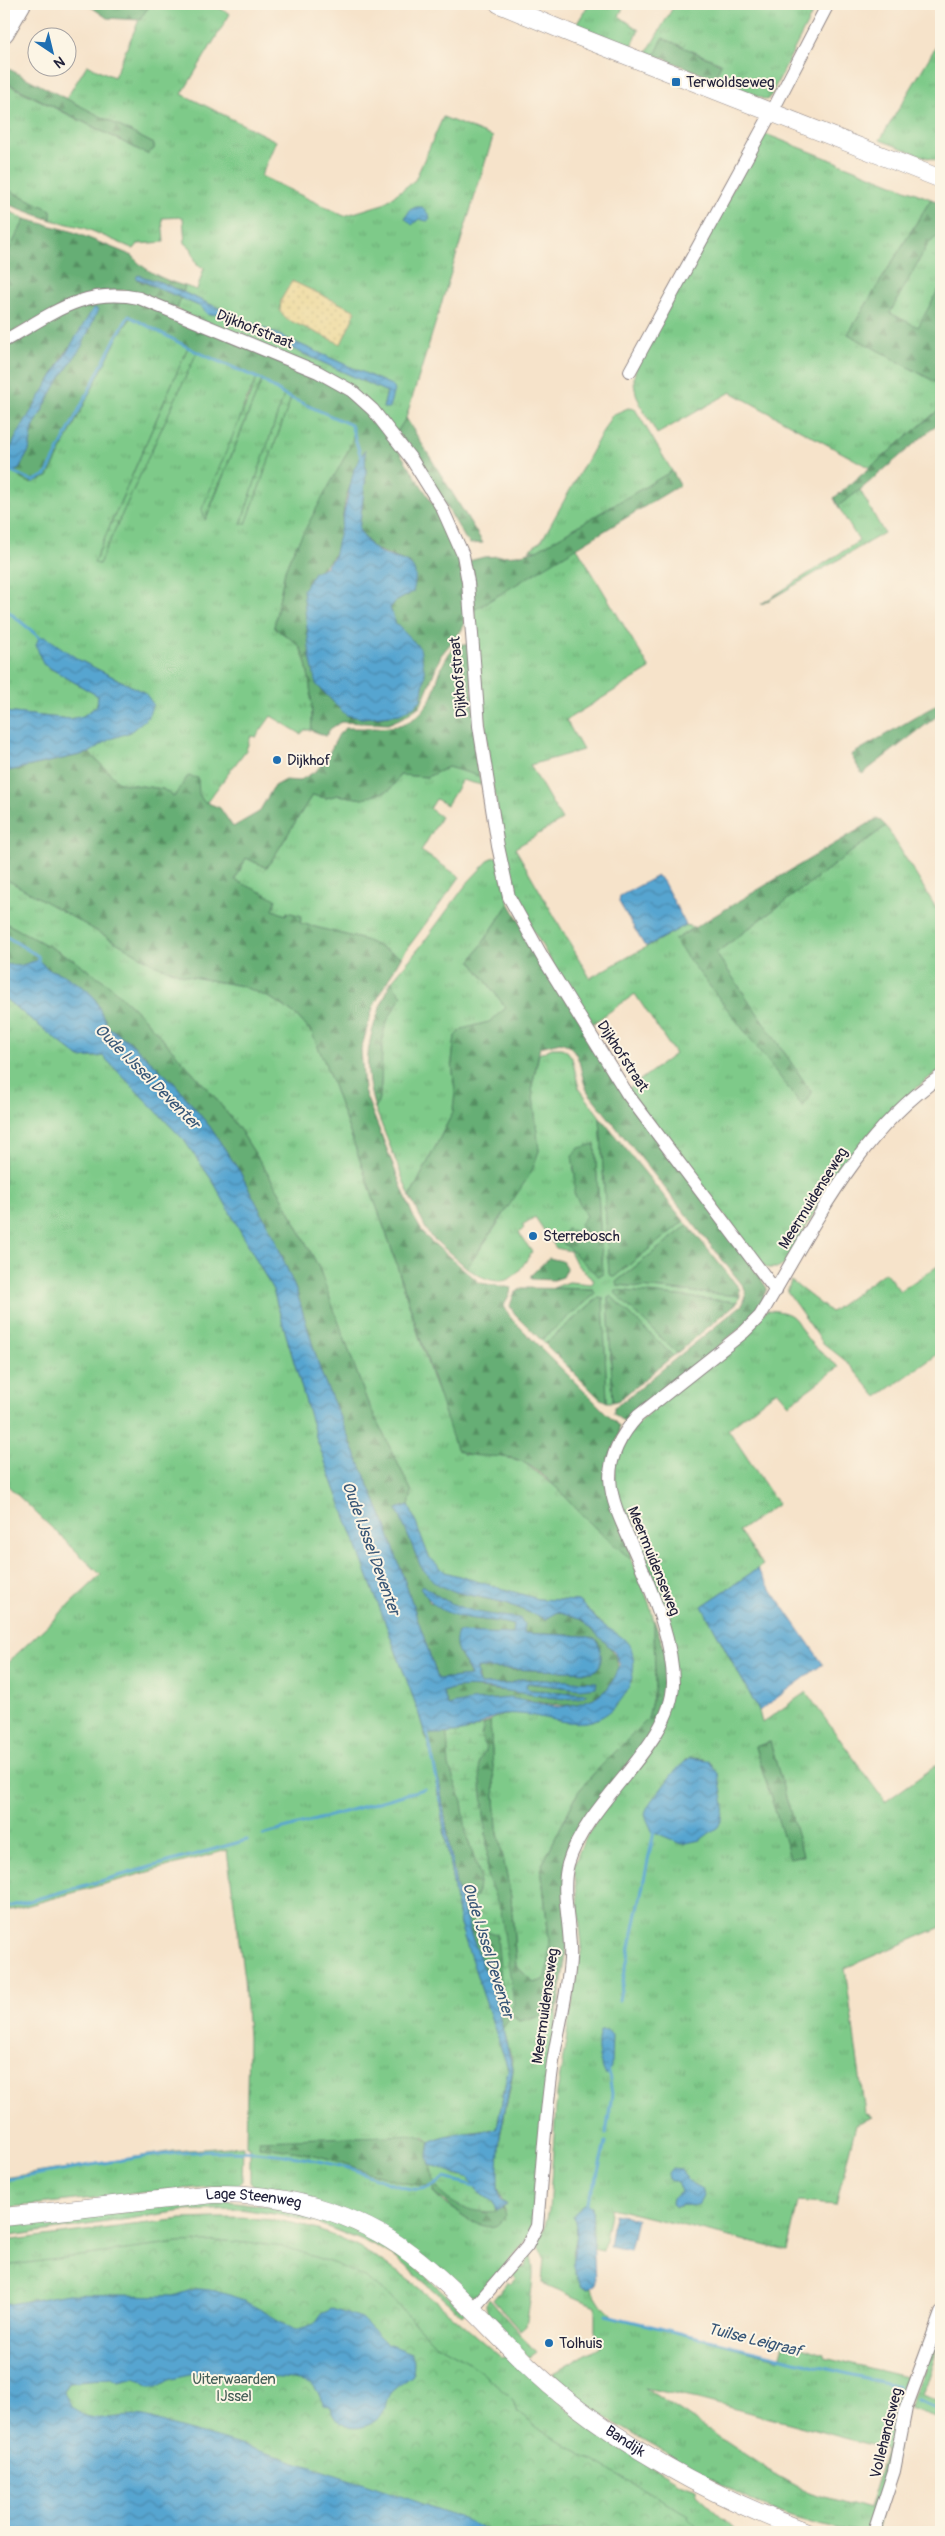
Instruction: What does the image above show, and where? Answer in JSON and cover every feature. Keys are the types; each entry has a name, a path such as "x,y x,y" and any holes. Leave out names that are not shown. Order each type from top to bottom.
{"main road":[{"path":"4,33 21,4"}],"street":[{"path":"499,4 941,179"},
{"path":"630,371 772,113 828,4"},
{"name":"Dijkhofstraat","path":"4,341 69,304 94,296 118,294 139,298 318,372 352,391 373,410 412,460 442,508 463,555 468,582 479,726 498,846 509,897 543,958 628,1095 776,1290"},
{"name":"Meermuidenseweg","path":"472,2310 526,2246 538,2226 553,2063 570,1961 571,1932 565,1885 568,1864 582,1834 601,1804 662,1724 670,1703 673,1683 663,1627 641,1566 614,1506 611,1493 610,1475 614,1451 626,1429 638,1416 744,1332 760,1316 849,1167 874,1136 926,1086 941,1076"},
{"name":"Lage Steenweg","path":"4,2217 212,2194 245,2194 288,2200 332,2211 382,2234 412,2255 472,2310"},
{"name":"Bandijk","path":"472,2310 555,2389 609,2430 684,2477 762,2515 807,2532"},
{"name":"Vollehandsweg","path":"874,2532 894,2471 906,2408 941,2313"}],"green space":[{"path":"87,4 151,4 139,20 107,18"},
{"path":"151,4 212,4 230,14 182,94 276,141 261,176 344,216 383,204 415,180 443,117 493,137 406,418 397,432 177,309 181,298 201,307 208,314 216,314 387,392 383,408 391,385 183,292 185,286 197,290 204,268 197,265 191,248 185,243 183,217 162,218 164,242 138,244 134,249 85,228 51,220 51,210 4,188 4,89 7,84 147,154 154,149 154,144 66,99 87,65 114,77 139,20"},
{"path":"589,4 625,4 619,16 639,30 632,46 576,25"},
{"path":"675,4 817,4 769,99 766,100 714,79 721,63 663,39 655,55 647,52"},
{"path":"663,38 721,64 714,79 655,55"},
{"path":"941,38 941,158 939,162 880,140"},
{"path":"7,68 154,144 154,149 147,154 11,85 7,84 4,89 4,70"},
{"path":"763,133 931,199 848,334 941,385 941,408 870,468 731,392 657,434 636,394 634,377 636,368"},
{"path":"4,188 51,210 51,220 4,203"},
{"path":"931,199 941,203 941,233 928,244 890,313 918,327 938,290 941,292 941,385 848,334"},
{"path":"4,209 25,219 4,260"},
{"path":"25,219 71,231 133,256 156,275 185,286 183,292 160,282 136,279 181,298 177,309 124,290 93,292 4,336 4,260"},
{"path":"941,233 941,292 938,291 918,328 889,313 928,244"},
{"path":"109,299 137,302 313,373 358,401 395,445 428,496 454,543 461,570 465,623 461,631 441,655 421,705 404,717 388,724 341,722 330,729 326,736 311,730 310,685 305,659 296,643 274,627 285,570 291,555 348,451 353,435 351,425 284,395 262,380 197,352 131,318 119,335 48,477 30,483 12,471 18,470 29,451 33,428 54,388 69,346 4,462 4,345 72,308","holes":["365,451 366,475 359,530 373,548 411,564 413,592 395,602 390,608 396,624 420,648 400,714 362,718 346,715 316,684 308,629 314,572 324,566 336,551 347,495"]},
{"path":"131,318 188,347 94,562 99,564 197,352 257,378 246,400 206,519 262,380 284,395 241,524 246,524 291,398 336,417 351,425 354,431 353,440 339,469 291,555 285,570 274,627 296,643 305,659 310,685 311,730 305,730 301,734 271,716 256,737 251,736 246,750 207,802 203,801 188,776 174,797 163,789 120,783 89,753 110,739 130,732 145,693 79,660 46,638 43,664 98,696 97,706 83,716 70,719 4,712 4,474 14,472"},
{"path":"188,347 197,352 99,564 94,563"},
{"path":"257,378 262,380 205,520 202,509"},
{"path":"284,395 291,398 246,524 241,524"},
{"path":"628,408 635,409 672,471 537,550 529,550 542,540 612,415"},
{"path":"941,408 941,421 860,490 838,506 834,498"},
{"path":"406,418 483,543 470,544 465,538 430,478 397,432"},
{"path":"672,471 680,485 474,610 469,561 484,557 517,555 537,550"},
{"path":"860,490 884,533 761,604 859,541 838,506"},
{"path":"576,546 650,669 566,720 583,750 530,765 562,820 515,848 590,978 686,925 694,927 675,940 812,1093 716,953 886,826 941,916 941,1069 882,1119 853,1153 784,1264 779,1268 767,1268 762,1264 628,1089 675,1054 635,994 589,1026 523,913 513,885 490,772 474,610"},
{"path":"457,644 469,645 479,776 448,767 427,777 400,775 390,790 363,799 338,795 326,798 312,795 267,868 246,858 235,880 276,899 273,910 286,915 287,912 302,916 300,923 365,940 401,957 373,1007 361,1050 364,1091 413,1216 425,1236 480,1283 512,1288 504,1306 510,1317 619,1426 619,1434 608,1465 632,1560 596,1529 551,1482 533,1468 523,1462 507,1457 471,1455 456,1449 390,1244 325,1063 312,1033 297,1016 272,999 242,986 187,976 156,965 4,878 4,772 89,753 120,783 163,789 174,797 188,776 198,778 199,794 203,801 220,808 233,827 259,812 274,786 285,780 299,781 316,771 326,759 339,734 346,728 375,728 400,725 420,713 429,703 446,659"},
{"path":"941,702 941,713 862,774 851,755"},
{"path":"448,767 479,776 481,785 462,780 447,805 436,799 430,809 441,817 421,851 460,877 401,957 365,940 300,923 302,916 287,912 286,915 273,910 273,904 235,880 246,858 267,868 312,795 326,798 338,795 363,799 390,790 400,775 427,777"},
{"path":"878,818 886,826 716,953 812,1093 803,1107 674,940"},
{"path":"497,857 509,903 471,961 506,1008 489,1022 472,1026 455,1036 452,1061 455,1092 453,1112 410,1197 375,1108 380,1091 385,1027 402,996 391,982 420,947 468,882 491,858"},
{"path":"4,878 156,965 187,976 242,986 272,999 297,1016 312,1033 325,1063 390,1244 433,1381 463,1454 498,1456 522,1461 556,1487 592,1525 632,1560 654,1620 655,1686 648,1719 595,1772 578,1792 541,1867 549,1939 549,1963 544,1980 534,1983 516,1966 511,1897 497,1828 490,1721 498,1716 517,1713 567,1722 631,1682 631,1651 623,1640 578,1601 538,1599 445,1572 429,1557 409,1505 412,1492 367,1401 319,1268 280,1193 240,1130 214,1096 142,1016 108,984 74,960 4,922"},
{"path":"509,903 554,982 767,1288 757,1314 626,1424 614,1414 614,1407 743,1304 746,1294 744,1287 588,1092 577,1056 573,1050 568,1045 560,1042 540,1047 532,1086 539,1151 531,1173 467,1268 429,1235 410,1197 453,1112 455,1092 452,1061 455,1036 462,1029 489,1022 506,1008 471,961"},
{"path":"4,922 74,960 108,984 142,1016 214,1096 240,1130 280,1193 319,1268 367,1401 412,1492 409,1505 397,1509 421,1567 456,1592 506,1603 545,1619 557,1612 582,1620 611,1649 618,1664 618,1672 608,1688 588,1701 579,1704 561,1705 524,1700 495,1699 448,1706 443,1692 463,1687 521,1691 558,1697 587,1694 530,1690 526,1688 527,1683 580,1689 521,1679 508,1684 479,1685 477,1668 593,1672 586,1636 523,1633 514,1618 489,1616 454,1605 423,1585 429,1602 514,1625 514,1634 474,1634 459,1655 471,1676 438,1679 386,1526 321,1373 297,1293 274,1237 240,1172 210,1127 175,1084 130,1042 108,1027 94,997 87,990 64,975 48,969 38,960 19,966 4,964"},
{"path":"391,982 402,996 385,1027 380,1091 375,1108 370,1090 368,1058 373,1029"},
{"path":"4,998 80,1058 103,1056 184,1140 214,1183 273,1290 317,1440 416,1705 439,1781 436,1782 460,1925 508,2069 497,2128 454,2134 430,2142 424,2137 258,2147 316,2155 396,2181 434,2186 433,2192 444,2203 474,2223 506,2211 503,2208 507,2205 500,2193 497,2178 497,2160 513,2065 502,2029 512,2016 519,2021 557,2013 536,2225 521,2247 479,2295 472,2296 463,2293 442,2273 296,2194 254,2187 250,2182 250,2147 246,2146 248,2037 244,1979 227,1850 4,1912 4,1666 101,1575 4,1482"},
{"path":"552,1048 562,1048 568,1052 572,1058 579,1088 600,1117 609,1274 614,1277 684,1221 688,1225 617,1281 617,1285 740,1296 738,1302 616,1290 615,1293 677,1353 673,1356 612,1297 608,1298 613,1402 607,1402 603,1298 599,1297 545,1344 541,1340 595,1294 592,1289 553,1288 569,1282 592,1284 594,1280 577,1265 570,1251 556,1248 535,1217 522,1225 524,1228 519,1233 532,1252 515,1275 507,1280 495,1281 467,1268 501,1219 539,1151 532,1086 539,1054","holes":["595,1144 603,1274 598,1276 562,1241 584,1233 586,1212 573,1167"]},
{"path":"600,1117 684,1221 614,1277 609,1274"},
{"path":"595,1144 603,1274 598,1276 561,1241 565,1238 563,1234 567,1229 574,1231 579,1236 584,1233 580,1224 586,1216 574,1193 575,1174 572,1156 579,1148"},
{"path":"688,1225 739,1288 740,1296 617,1285 616,1282"},
{"path":"549,1258 562,1261 567,1269 563,1277 554,1280 531,1279 531,1275"},
{"path":"941,1264 941,1352 877,1397 847,1362 823,1343 787,1292 791,1281 831,1312 885,1272 900,1291"},
{"path":"522,1288 593,1289 595,1294 541,1340 515,1314 510,1306 514,1294"},
{"path":"616,1290 738,1302 677,1353 615,1293"},
{"path":"611,1296 673,1356 619,1400 613,1402 608,1298"},
{"path":"599,1297 603,1298 607,1402 599,1398 545,1344"},
{"path":"767,1310 778,1311 792,1316 812,1344 839,1367 789,1404 777,1390 728,1429 778,1504 739,1531 763,1565 702,1606 759,1711 762,1723 806,1692 885,1802 941,1762 941,1927 845,1968 865,2113 873,2117 856,2124 836,2205 798,2202 787,2251 611,2208 603,2251 593,2249 592,2206 575,2221 578,2230 573,2253 588,2289 591,2288 601,2304 613,2316 779,2359 784,2341 824,2354 824,2357 914,2379 895,2412 895,2428 899,2439 877,2532 844,2530 812,2523 775,2511 745,2497 593,2409 565,2386 554,2373 600,2346 595,2331 595,2306 542,2283 544,2257 536,2242 544,2229 549,2210 557,2093 582,1946 574,1865 583,1842 624,1778 674,1654 617,1506 614,1465 630,1430","holes":["770,1742 803,1856 790,1857 755,1747","690,1758 704,1759 712,1764 700,1840 694,1841 685,1760","681,2169 688,2181 701,2188 692,2206 687,2204 676,2207 672,2204 673,2198 681,2191 679,2185 674,2180","645,2388 698,2399 886,2449 868,2510 803,2490 776,2475"]},
{"path":"654,1620 666,1654 668,1682 660,1719 570,1850 568,1942 557,2013 519,2021 512,2016 502,2029 494,1995 470,1932 456,1886 439,1781 425,1734 447,1733 449,1766 462,1801 467,1837 480,1875 478,1892 470,1905 473,1923 482,1937 489,1932 497,1934 504,2016 501,1912 487,1876 487,1847 479,1764 486,1747 481,1736 484,1724 490,1721 497,1828 511,1897 516,1966 534,1983 544,1980 549,1963 549,1939 541,1867 578,1792 595,1772 648,1719 655,1686"},
{"path":"484,1724 481,1736 486,1747 479,1764 487,1847 487,1876 501,1912 514,2004 504,2017 497,1934 489,1932 482,1937 473,1923 470,1905 478,1892 480,1875 467,1837 462,1801 449,1766 447,1733 467,1731"},
{"path":"770,1742 803,1855 790,1858 755,1747"},
{"path":"417,2135 430,2142 428,2156 434,2180 485,2213 503,2208 506,2215 498,2224 488,2227 471,2221 433,2192 434,2186 396,2181 315,2155 258,2147 259,2140"},
{"path":"243,2146 242,2181 238,2185 165,2190 4,2208 4,2178 174,2151"},
{"path":"430,2164 468,2178 479,2192 493,2202 496,2211 471,2210 455,2204 437,2187"},
{"path":"207,2198 317,2213 393,2246 465,2312 462,2315 396,2258 373,2245 317,2223 281,2215 240,2209 183,2211 4,2237 4,2226 96,2216"},
{"name":"Uiterwaarden IJssel","path":"249,2218 293,2223 333,2236 360,2248 433,2299 502,2358 507,2356 595,2432 679,2483 697,2489 697,2494 738,2532 493,2532 4,2305 4,2241 182,2219"},
{"name":"Uiterwaarden IJssel","path":"226,2241 286,2247 338,2265 366,2279 386,2293 433,2342 469,2362 508,2394 514,2400 518,2413 546,2434 689,2515 688,2518 702,2532 4,2532 4,2266 179,2243"},
{"path":"530,2256 533,2269 532,2290 526,2326 520,2331 493,2300 507,2282 510,2284 516,2278 513,2275 520,2266 524,2268"},
{"path":"489,2299 536,2352 529,2357 496,2325 487,2310 486,2304"},
{"path":"941,2322 941,2339 922,2395 941,2402 941,2420 909,2409"}],"sand":[{"path":"292,281 356,311 341,344 286,319 280,311 281,300"}],"water":[{"path":"422,207 430,219 427,221 419,219 412,225 405,218 410,210"},
{"path":"138,275 160,282 391,385 394,390 389,408 383,408 387,392 217,314 208,315 201,307 136,278"},
{"path":"94,307 98,310 82,346 54,388 33,428 29,451 18,470 4,474 4,462 18,433"},
{"path":"365,450 366,475 359,530 373,548 411,565 414,571 413,592 395,602 390,608 396,624 420,648 425,674 421,700 414,706 400,714 362,718 346,715 316,684 310,656 303,590 314,572 325,567 334,557 354,469"},
{"path":"39,637 46,637 79,660 145,693 153,704 148,717 130,732 110,739 89,753 4,772 4,712 70,719 83,716 97,706 98,696 43,664 36,645"},
{"path":"657,876 663,881 686,925 647,946 644,945 619,902 620,896"},
{"path":"38,960 48,969 64,975 87,990 94,997 108,1027 130,1042 175,1084 210,1127 240,1172 274,1237 297,1293 321,1373 386,1526 438,1679 471,1676 457,1650 456,1638 458,1632 513,1634 514,1625 450,1614 439,1608 429,1599 420,1587 423,1585 446,1601 457,1606 481,1613 520,1618 524,1624 523,1633 586,1636 596,1639 601,1653 601,1661 593,1672 477,1668 477,1678 480,1685 508,1684 521,1679 597,1682 596,1687 580,1689 527,1683 526,1687 530,1690 588,1694 577,1698 562,1698 499,1690 458,1688 443,1692 448,1706 471,1701 510,1698 559,1707 578,1704 597,1697 608,1688 620,1665 614,1651 582,1620 557,1612 545,1619 506,1603 456,1592 436,1584 421,1567 397,1509 409,1505 429,1557 445,1572 538,1599 578,1601 599,1622 629,1644 634,1660 630,1684 625,1695 608,1713 598,1719 577,1723 525,1715 504,1714 466,1731 425,1734 416,1705 317,1440 273,1290 214,1183 184,1140 103,1056 80,1058 4,998 4,964 19,966"},
{"path":"757,1569 823,1664 759,1711 702,1606"},
{"path":"689,1758 708,1760 719,1775 724,1805 722,1819 718,1827 700,1840 682,1844 652,1831 645,1815 647,1808 673,1773"},
{"path":"439,1781 456,1886 470,1932 494,1995 513,2069 500,2135 498,2168 498,2189 501,2199 507,2205 496,2211 493,2202 479,2192 468,2178 430,2164 428,2156 430,2142 446,2136 497,2128 508,2069 460,1925 436,1782"},
{"path":"600,2031 608,2031 612,2035 611,2067 606,2076 598,2054"},
{"path":"672,2168 681,2169 688,2181 701,2188 703,2196 699,2204 676,2207 672,2204 673,2198 681,2191 677,2183 669,2180 668,2173"},
{"path":"583,2204 592,2206 595,2285 588,2289 582,2287 576,2276 574,2266 577,2234 573,2216"},
{"path":"614,2214 637,2219 630,2251 609,2247"},
{"path":"194,2289 221,2292 247,2302 295,2330 314,2324 321,2314 332,2309 362,2319 387,2344 411,2353 414,2361 413,2375 391,2392 384,2411 379,2418 370,2424 354,2428 344,2425 330,2406 324,2405 312,2384 306,2381 284,2378 225,2377 218,2374 206,2377 194,2374 171,2379 157,2387 149,2387 135,2378 119,2382 111,2378 69,2382 64,2392 71,2405 88,2417 144,2417 250,2448 371,2486 493,2532 4,2532 4,2305 68,2294 173,2296"}],"waterway":[{"path":"11,471 33,481 46,475 116,337 129,316 197,352 262,380 284,395 351,425 361,457"},
{"path":"4,608 39,637"},
{"path":"4,935 38,956 39,963"},
{"name":"Oude IJssel Deventer","path":"427,1732 438,1784"},
{"path":"263,1835 424,1789"},
{"path":"619,2000 654,1832"},
{"path":"4,1908 247,1840"},
{"path":"606,2134 612,2094 608,2068"},
{"path":"585,2207 596,2180 605,2143"},
{"path":"4,2180 150,2156 224,2151 260,2152 310,2159 349,2168 394,2185 413,2189 431,2187 445,2178 475,2186"},
{"name":"Tuilse Leigraaf","path":"606,2315 898,2386"},
{"name":"Tuilse Leigraaf","path":"917,2401 941,2410"}],"place":[{"name":"Terwoldseweg","path":"676,82"},
{"name":"Dijkhof","path":"277,760"},
{"name":"Sterrebosch","path":"533,1236"},
{"name":"Tolhuis","path":"549,2343"}]}
